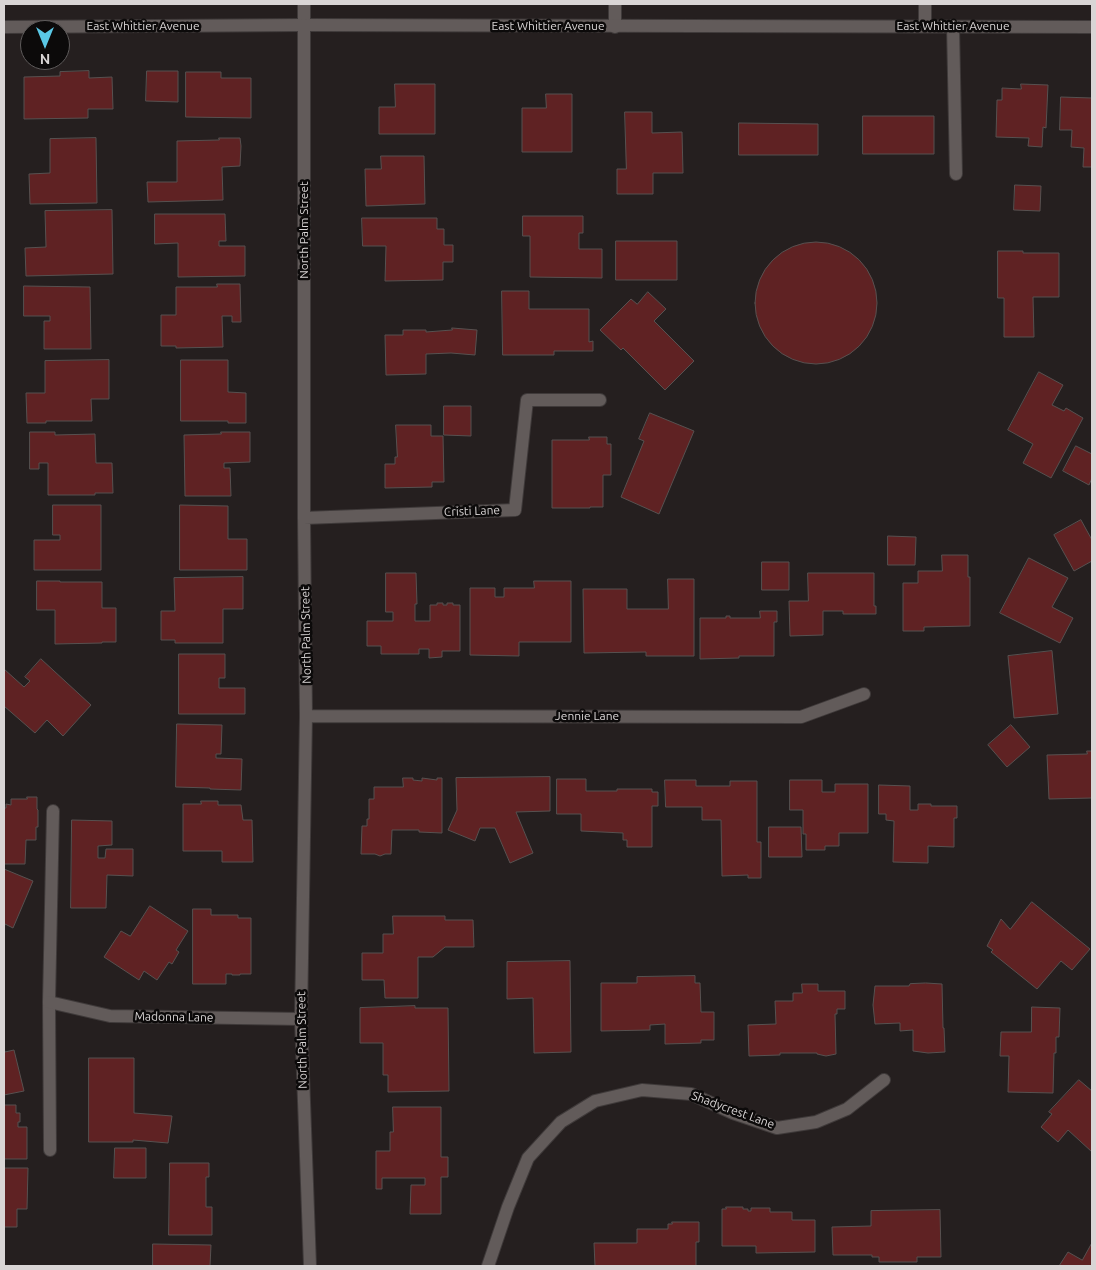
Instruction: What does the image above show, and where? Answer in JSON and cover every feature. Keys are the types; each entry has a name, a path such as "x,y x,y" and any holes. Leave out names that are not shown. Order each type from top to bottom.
{"street":[{"name":"North Palm Street","path":"304,4 306,716 301,1019 310,1266"},
{"path":"615,4 615,27"},
{"path":"925,4 925,26"},
{"path":"953,26 956,174"},
{"name":"East Whittier Avenue","path":"4,27 1092,27"},
{"name":"Cristi Lane","path":"304,518 515,510 527,400 600,400"},
{"name":"Jennie Lane","path":"306,716 801,717 864,694"},
{"path":"50,1150 49,1002 53,812"},
{"name":"Madonna Lane","path":"49,1002 110,1016 301,1019"},
{"name":"Shadycrest Lane","path":"488,1266 508,1207 528,1158 561,1122 595,1101 642,1090 692,1094 733,1113 776,1128 816,1122 847,1109 884,1080"}],"building":[{"path":"89,71 89,78 112,77 113,109 88,109 88,118 24,119 24,77 60,76 60,72"},
{"path":"147,71 178,71 178,102 146,101"},
{"path":"186,72 221,72 221,78 251,78 251,118 186,117"},
{"path":"395,84 435,84 435,134 379,134 379,107 395,107"},
{"path":"1021,84 1048,85 1046,128 1043,127 1042,147 1028,146 1029,138 996,137 997,100 1002,100 1002,88 1021,89"},
{"path":"546,94 572,94 572,152 522,152 522,108 546,108"},
{"path":"1061,97 1092,98 1092,167 1083,167 1084,148 1071,147 1072,130 1060,130"},
{"path":"625,112 652,112 652,133 682,132 683,173 653,173 653,194 617,194 617,169 626,169"},
{"path":"863,116 934,116 934,154 863,154"},
{"path":"739,123 818,124 818,155 739,155"},
{"path":"96,138 97,203 30,204 29,174 50,173 50,139"},
{"path":"219,138 240,138 241,146 240,166 222,167 223,200 148,202 147,182 177,182 177,141 219,140"},
{"path":"381,156 424,156 425,204 366,206 365,169 381,169"},
{"path":"1015,185 1041,186 1040,211 1014,210"},
{"path":"112,210 113,274 26,276 25,248 46,247 45,211"},
{"path":"155,214 225,214 226,241 219,241 219,246 245,246 245,276 178,277 178,243 155,244"},
{"path":"523,216 583,216 583,233 579,233 579,249 602,249 602,278 530,277 530,236 523,236"},
{"path":"362,218 437,218 437,229 444,229 444,245 453,245 453,262 443,262 443,280 385,281 386,246 363,246"},
{"path":"616,241 677,241 677,280 616,280"},
{"path":"816,242 828,243 839,247 850,252 859,260 867,269 872,280 876,291 876,315 872,326 867,337 859,346 850,354 839,359 828,363 816,364 804,363 793,359 782,354 773,346 765,337 760,326 756,315 755,303 756,291 760,280 765,269 773,260 782,252 793,247 804,243"},
{"path":"998,251 1059,253 1059,297 1033,297 1034,337 1004,337 1004,298 998,298"},
{"path":"217,284 240,284 241,322 232,322 232,316 222,316 223,347 176,348 176,346 161,346 161,315 176,315 176,287 217,287"},
{"path":"24,286 90,287 91,349 44,349 44,321 50,321 50,316 24,316"},
{"path":"502,291 529,291 529,309 589,309 589,342 593,341 593,351 554,351 554,355 503,355"},
{"path":"648,292 666,309 654,321 694,361 665,390 623,348 621,350 600,330 631,299 637,304"},
{"path":"452,328 477,330 475,355 451,353 426,354 426,374 386,375 385,335 403,335 403,330 426,330 426,332 452,330"},
{"path":"109,360 109,399 91,399 92,421 27,423 26,393 45,393 45,361"},
{"path":"181,360 228,360 228,392 246,393 246,423 181,421"},
{"path":"1039,372 1063,385 1052,405 1064,411 1066,408 1083,418 1051,478 1023,463 1033,444 1008,430"},
{"path":"444,406 471,406 471,436 444,435"},
{"path":"650,413 694,431 659,514 621,497 644,441 639,439"},
{"path":"396,425 431,425 431,436 443,436 444,482 432,482 432,487 385,488 385,464 395,464 395,457 397,457"},
{"path":"30,432 55,432 55,435 95,434 96,463 112,463 113,493 48,495 48,463 39,463 39,469 30,469"},
{"path":"221,432 250,432 250,462 224,463 224,468 230,468 231,496 185,496 184,435 221,434"},
{"path":"589,437 607,437 607,444 611,444 611,475 603,475 603,507 552,508 552,440 589,440"},
{"path":"1076,446 1092,454 1092,478 1089,485 1063,471"},
{"path":"53,505 101,505 101,570 34,570 34,540 60,540 60,535 53,535"},
{"path":"180,505 228,506 228,539 247,539 247,570 180,570"},
{"path":"1081,520 1092,540 1092,561 1074,571 1054,535"},
{"path":"888,536 916,537 915,565 888,565"},
{"path":"942,555 968,555 970,626 924,627 924,631 903,631 903,583 918,583 918,571 942,571"},
{"path":"1029,558 1068,578 1052,607 1073,618 1060,643 1000,613"},
{"path":"762,562 789,562 789,590 762,590"},
{"path":"386,573 416,573 417,604 415,604 415,621 430,621 430,605 453,603 453,605 460,605 460,651 442,651 442,657 429,658 429,649 419,649 419,654 381,654 381,646 367,646 367,621 393,621 393,612 386,612"},
{"path":"808,573 874,573 874,606 876,606 876,614 843,614 843,611 823,611 823,635 790,636 789,601 808,601"},
{"path":"243,577 243,609 223,609 223,643 175,643 175,640 161,640 161,611 175,611 174,578"},
{"path":"668,579 694,579 694,656 646,656 646,652 584,653 583,589 627,589 627,609 668,609"},
{"path":"37,581 102,582 102,608 116,608 116,642 55,644 55,610 37,610"},
{"path":"534,581 571,581 571,642 519,642 519,656 470,655 470,588 495,588 495,597 504,597 504,588 534,588"},
{"path":"760,611 777,611 777,622 774,622 774,656 700,659 700,618 726,618 726,616 730,616 730,618 760,618"},
{"path":"1052,651 1058,714 1014,718 1008,656"},
{"path":"179,654 225,654 225,678 219,678 219,688 245,688 245,714 179,714"},
{"path":"41,659 91,705 63,736 47,720 35,733 4,706 4,669 24,687 30,681 25,677"},
{"path":"177,724 222,725 221,754 216,754 216,758 242,759 241,790 176,787"},
{"path":"1011,725 1030,747 1007,767 988,745"},
{"path":"1087,751 1092,751 1092,798 1049,799 1047,755 1087,754"},
{"path":"550,777 550,811 516,812 533,853 510,863 495,828 480,828 475,841 448,830 457,810 456,778"},
{"path":"403,778 413,778 413,780 422,781 422,778 437,780 437,778 442,778 442,833 419,832 419,830 392,830 391,854 380,856 361,854 362,826 367,826 369,799 374,799 374,787 403,787"},
{"path":"557,779 586,779 586,791 652,789 652,792 658,792 658,806 652,806 652,847 627,847 627,840 623,840 623,833 581,831 581,814 557,814"},
{"path":"665,780 696,780 696,786 730,786 730,781 757,781 757,842 761,842 761,878 748,878 748,875 722,876 721,820 702,820 702,807 666,807"},
{"path":"790,780 822,780 822,792 835,792 835,784 868,784 868,833 839,833 839,846 825,846 825,850 806,850 806,834 803,834 803,810 790,810"},
{"path":"879,785 910,786 910,810 918,810 918,804 957,806 957,818 954,818 954,847 928,846 928,863 893,862 894,821 886,820 886,814 879,814"},
{"path":"27,797 37,797 38,827 36,827 36,840 26,840 25,864 4,864 4,808 6,808 6,804 11,805 11,799 27,799"},
{"path":"201,801 218,801 218,805 241,805 243,820 252,820 253,862 222,862 222,851 183,851 183,804 201,804"},
{"path":"72,820 112,821 112,845 98,846 98,858 105,858 106,849 133,849 133,876 107,875 106,908 71,908"},
{"path":"769,827 801,827 802,857 769,857"},
{"path":"4,869 33,881 13,928 5,924 4,928"},
{"path":"1032,902 1090,949 1072,970 1061,961 1037,989 991,952 993,950 987,946 1001,919 1010,929"},
{"path":"150,906 188,931 176,950 179,952 172,964 169,962 157,980 144,971 139,980 104,957 121,931 130,936"},
{"path":"193,909 211,909 211,915 238,915 238,918 251,918 251,974 226,974 226,984 193,984"},
{"path":"393,916 445,916 445,920 473,920 474,947 445,947 433,957 418,957 418,998 385,998 384,980 362,980 362,953 383,953 383,934 393,934"},
{"path":"570,961 571,1052 534,1053 533,998 507,999 507,962"},
{"path":"695,976 695,983 700,983 701,1012 714,1012 714,1040 701,1040 701,1043 665,1044 665,1024 650,1025 650,1030 601,1031 601,983 637,983 637,977"},
{"path":"802,984 818,984 818,991 845,991 845,1009 837,1009 837,1014 835,1014 836,1054 826,1056 817,1053 780,1053 780,1055 749,1056 748,1025 776,1024 775,1001 793,1001 793,993 802,993"},
{"path":"910,984 942,984 945,1052 928,1053 913,1051 913,1030 900,1031 900,1023 875,1024 873,1005 875,986 909,986"},
{"path":"415,1006 415,1008 448,1008 449,1091 388,1092 388,1075 383,1075 383,1043 360,1043 360,1008"},
{"path":"1032,1007 1060,1008 1059,1037 1056,1037 1056,1053 1054,1053 1053,1093 1008,1092 1009,1056 1000,1056 1001,1032 1031,1032"},
{"path":"4,1048 5,1052 14,1050 24,1091 4,1095"},
{"path":"89,1058 134,1058 134,1113 172,1116 168,1143 133,1140 133,1142 89,1142"},
{"path":"1079,1080 1092,1091 1092,1152 1068,1130 1058,1142 1041,1127 1052,1114 1049,1112"},
{"path":"4,1105 16,1105 16,1113 20,1113 18,1127 27,1127 27,1159 4,1159"},
{"path":"393,1107 441,1107 441,1157 448,1157 448,1177 441,1177 441,1214 410,1214 411,1185 425,1185 425,1178 382,1178 382,1189 376,1189 376,1151 390,1151 390,1132 393,1132"},
{"path":"115,1148 146,1148 146,1178 114,1178"},
{"path":"170,1163 209,1163 209,1177 206,1177 206,1207 212,1207 212,1235 169,1235"},
{"path":"4,1168 28,1168 27,1209 17,1209 17,1227 4,1227"},
{"path":"726,1207 743,1207 743,1209 748,1209 748,1211 751,1211 751,1208 770,1208 770,1212 792,1212 792,1220 815,1220 815,1252 756,1253 756,1246 722,1246 722,1209 726,1209"},
{"path":"940,1210 941,1257 917,1257 917,1262 879,1262 879,1257 872,1257 872,1255 833,1255 832,1227 871,1226 871,1211"},
{"path":"672,1222 699,1222 699,1242 696,1242 696,1266 595,1266 594,1243 637,1243 637,1229 668,1229 668,1224 672,1224"},
{"path":"1092,1243 1092,1266 1059,1266 1068,1252 1082,1260"},
{"path":"153,1244 211,1245 210,1266 153,1266"}]}
